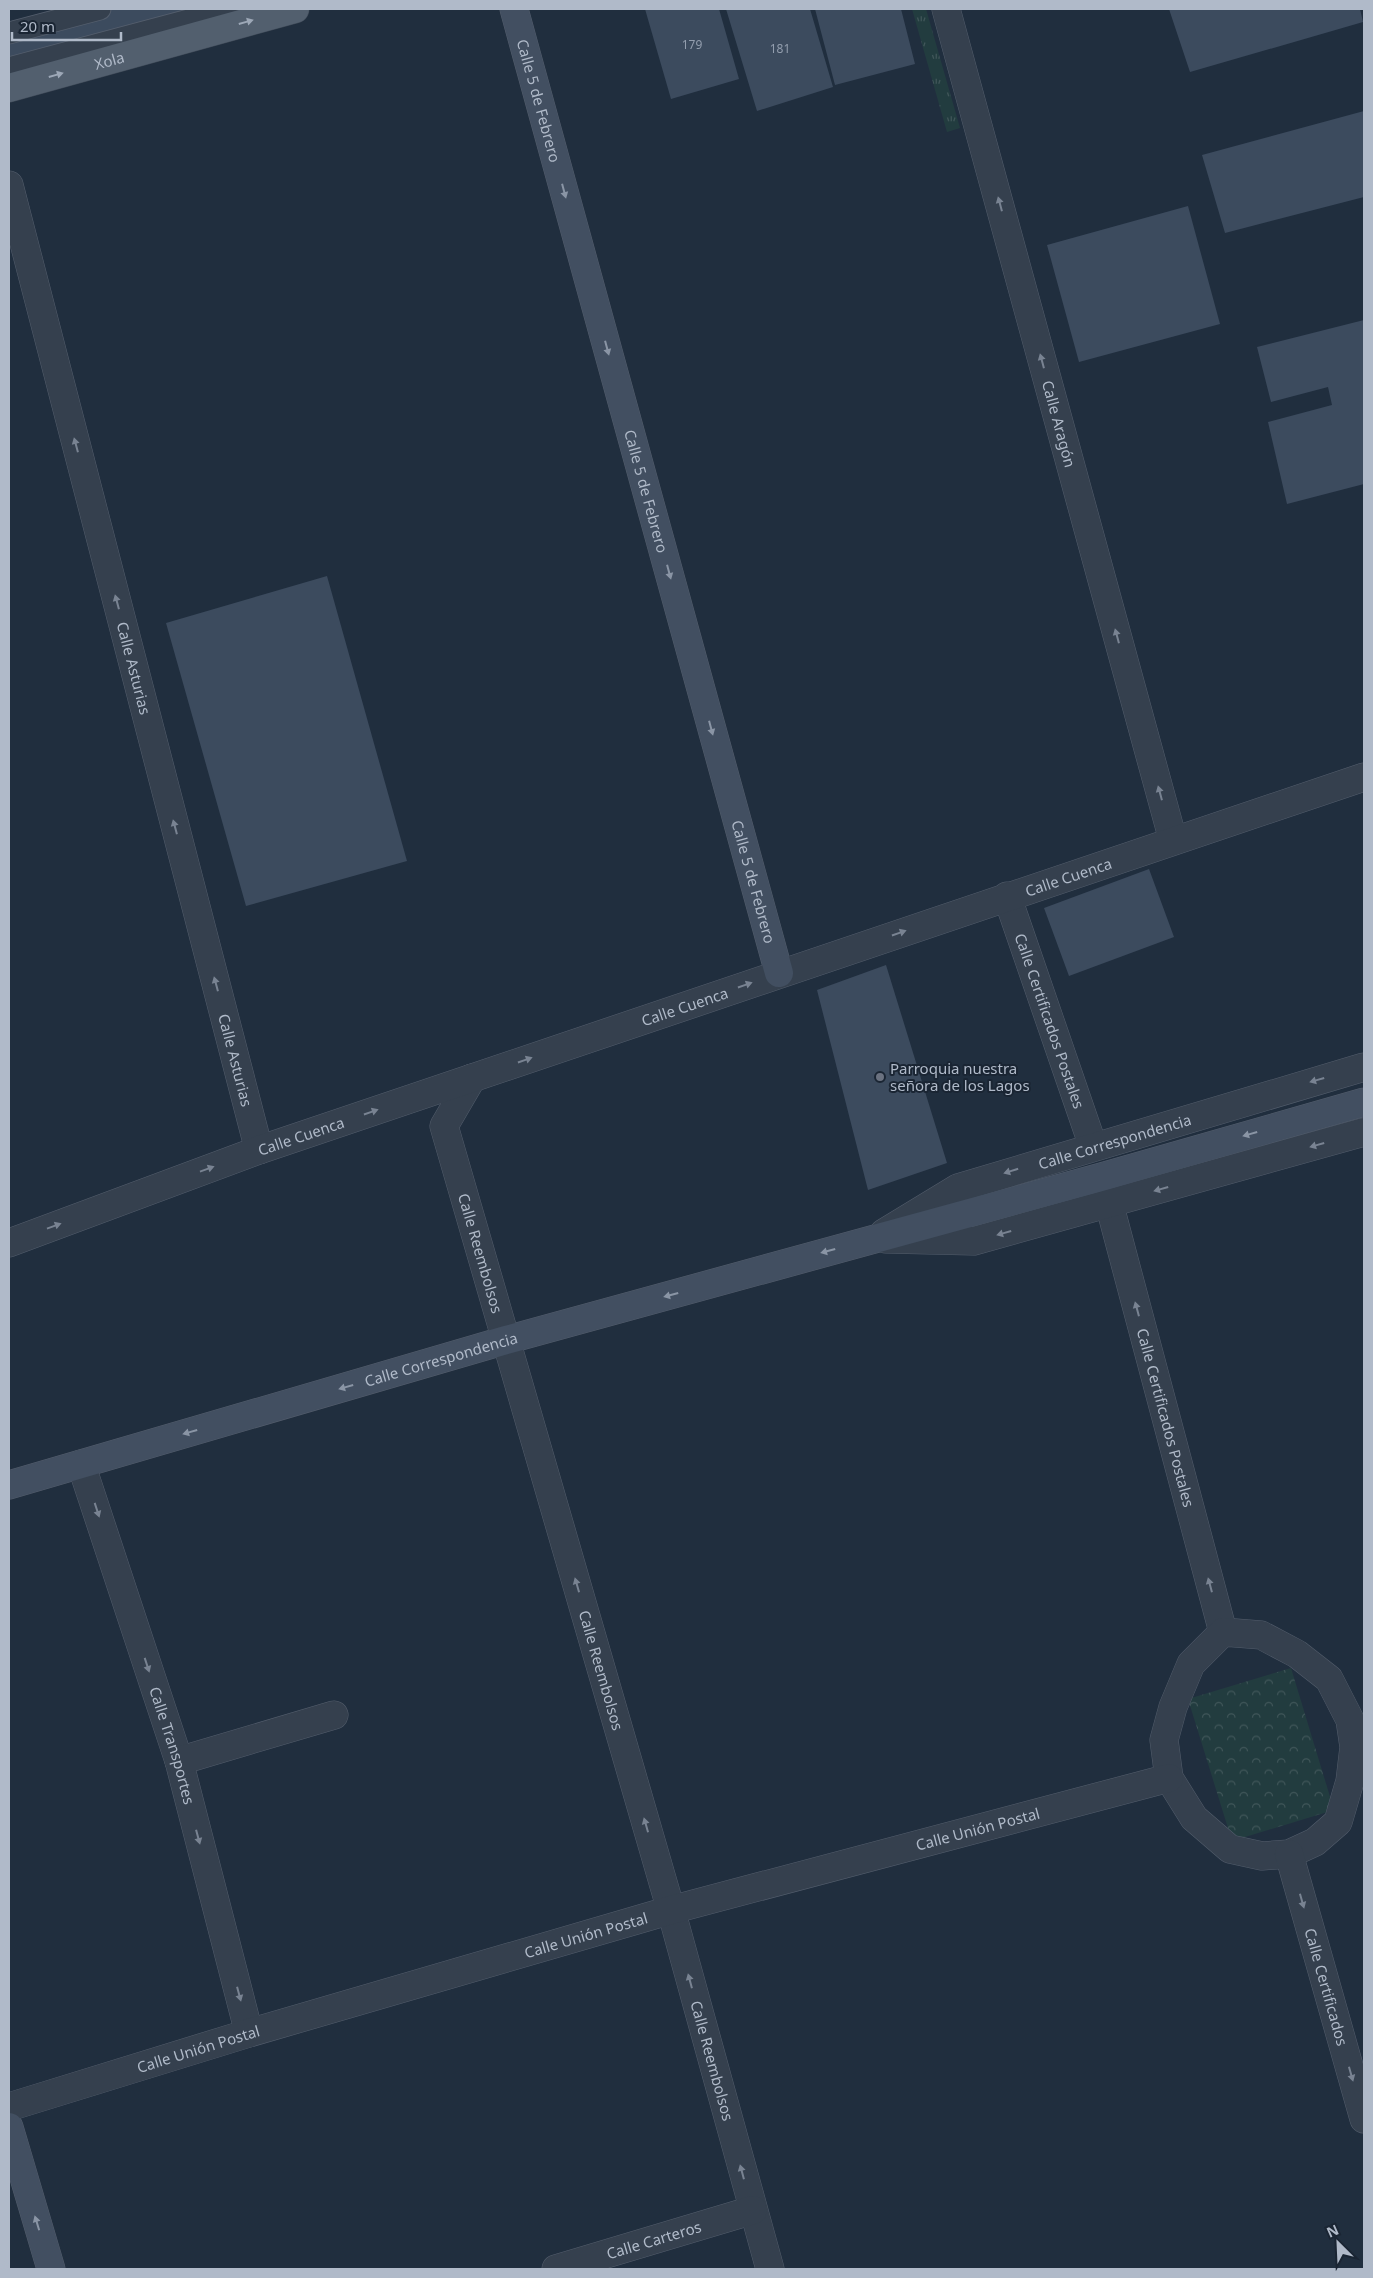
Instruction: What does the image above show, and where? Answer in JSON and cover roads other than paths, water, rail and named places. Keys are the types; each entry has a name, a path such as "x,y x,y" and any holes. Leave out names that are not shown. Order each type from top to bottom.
{"main road":[{"name":"Xola","path":"9,88 295,9"}],"street":[{"name":"Calle 5 de Febrero","path":"514,9 779,973"},
{"name":"Calle Aragón","path":"946,9 1173,840"},
{"name":"Calle Asturias","path":"9,185 259,1150"},
{"name":"Calle Cuenca","path":"9,1243 259,1150 1364,777"},
{"name":"Calle Certificados Postales","path":"1007,896 1093,1146"},
{"name":"Calle Correspondencia","path":"875,1238 958,1188 1093,1146 1364,1067"},
{"name":"Calle Reembolsos","path":"472,1078 444,1126 671,1910 770,2269"},
{"name":"Calle Correspondencia","path":"9,1485 506,1340 1364,1102"},
{"name":"Calle Correspondencia","path":"875,1238 974,1242 1364,1132"},
{"name":"Calle Certificados Postales","path":"1109,1203 1223,1632"},
{"name":"Calle Transportes","path":"81,1464 179,1761 249,2033"},
{"path":"1223,1632 1261,1635 1297,1654 1329,1679 1357,1718 1350,1781 1338,1822 1315,1842 1289,1854 1262,1856 1230,1849 1194,1818 1169,1778 1164,1740 1173,1708 1191,1664 1223,1632"},
{"path":"179,1761 334,1715"},
{"name":"Calle Unión Postal","path":"9,2107 249,2033 671,1910 1169,1778"},
{"name":"Calle Certificados","path":"1289,1854 1364,2119"},
{"path":"9,2127 52,2269"},
{"name":"Calle Carteros","path":"556,2269 753,2210"}],"lane":[{"path":"9,33 100,9"},
{"path":"9,68 230,9"}],"place":[{"name":"Parroquia nuestra señora de los Lagos","path":"880,1077"}]}
